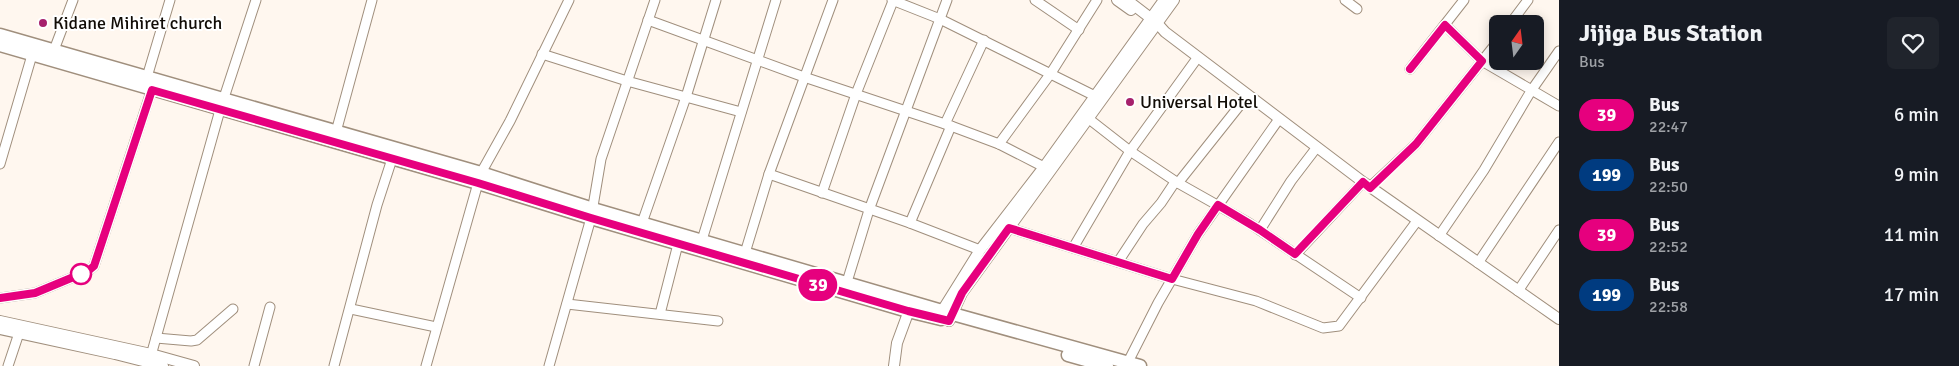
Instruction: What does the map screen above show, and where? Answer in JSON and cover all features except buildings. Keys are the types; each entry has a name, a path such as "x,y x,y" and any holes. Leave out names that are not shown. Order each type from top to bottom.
{"highway":[{"path":"0,35 54,50 149,83 392,159 479,178"},
{"path":"0,45 149,83"},
{"path":"222,105 336,132 592,214 678,244 910,307 1134,364"},
{"path":"592,214 642,223 847,282 910,307"},
{"path":"946,316 1107,366"}],"main road":[{"path":"1117,0 1165,32 1417,221 1557,316"},
{"path":"1127,0 1152,23"},
{"path":"946,316 1089,119 1152,23 1164,0"},
{"path":"946,316 980,250 1044,167 1095,96 1152,23 1174,0"},
{"path":"894,366 897,343 910,307"},
{"path":"0,321 163,366"},
{"path":"0,329 149,361 194,366"}],"street":[{"path":"54,50 73,0"},
{"path":"0,298 35,293 88,271 94,266 149,83 170,0"},
{"path":"149,361 222,105 256,0"},
{"path":"336,132 372,0"},
{"path":"426,366 479,178 510,122 569,0"},
{"path":"549,366 592,214 601,159 655,0"},
{"path":"642,223 686,97 716,0"},
{"path":"702,240 776,0"},
{"path":"745,253 769,174 833,0"},
{"path":"822,193 856,94 892,0 940,19 1095,96"},
{"path":"847,282 869,210 947,0"},
{"path":"1034,0 1079,30"},
{"path":"999,144 1051,73 1098,0"},
{"path":"1345,0 1357,9"},
{"path":"1410,69 1464,0"},
{"path":"1517,15 1528,0"},
{"path":"648,20 804,77 948,125 999,144 1044,167"},
{"path":"1445,25 1482,61 1559,106"},
{"path":"910,223 948,125 984,40"},
{"path":"1439,236 1484,170 1531,91 1559,50"},
{"path":"1295,254 1367,185 1416,144 1489,52"},
{"path":"0,164 32,54"},
{"path":"542,54 626,81 741,112"},
{"path":"1072,248 1130,150 1198,57"},
{"path":"1118,262 1143,224 1248,95"},
{"path":"1089,119 1177,182 1260,230 1361,298"},
{"path":"1134,364 1172,279 1198,234 1279,119"},
{"path":"1478,263 1559,142"},
{"path":"1260,230 1291,181 1316,147"},
{"path":"334,366 351,309 377,205 392,159"},
{"path":"769,174 910,223 980,250"},
{"path":"1009,228 1172,279 1256,302 1322,328 1339,326 1417,221"},
{"path":"1518,291 1559,230"},
{"path":"660,314 678,244"},
{"path":"567,304 718,321"},
{"path":"254,366 270,307"},
{"path":"156,338 197,340 233,309"},
{"path":"351,309 436,328"},
{"path":"8,366 19,333"}],"bus line":[{"name":"39","path":"0,298 35,293 88,271 94,266 98,260 152,90 478,183 908,311 949,321 962,293 1009,228 1172,279 1198,234 1218,205 1295,254 1363,182 1370,188 1416,144 1482,61 1445,25 1410,69"}],"place":[{"name":"Kidane Mihiret church","path":"43,23"},
{"name":"Universal Hotel","path":"1130,102"}]}
